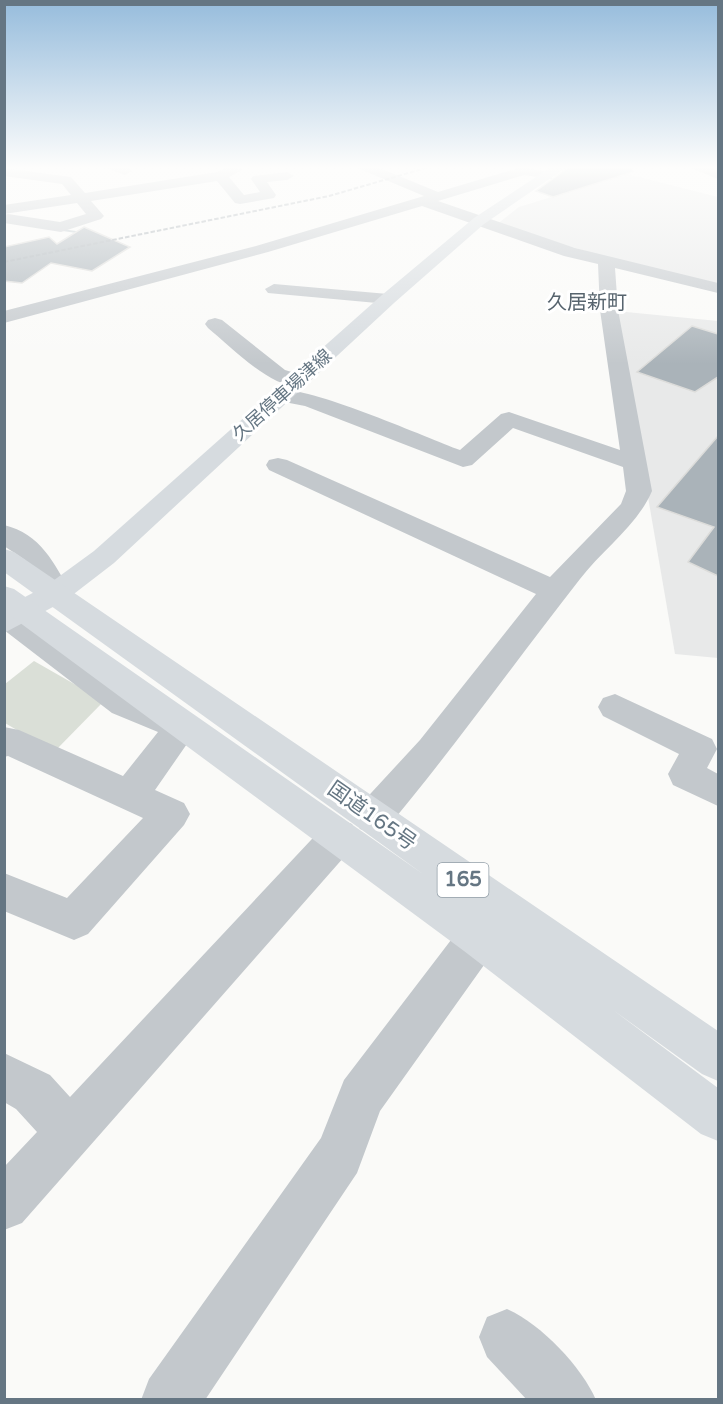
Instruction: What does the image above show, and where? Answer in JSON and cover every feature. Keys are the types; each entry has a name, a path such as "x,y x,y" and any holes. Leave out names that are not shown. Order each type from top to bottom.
{"main road":[{"name":"久居停車場津線","path":"10,612 56,593 104,556 388,298 465,233"},
{"name":"国道165号","path":"4,558 56,593 356,826 479,938 718,1117"},
{"name":"国道165号","path":"194,733 356,826 718,1058"}],"street":[{"path":"23,238 42,233"},
{"path":"4,317 317,233"},
{"path":"516,233 606,261 718,288"},
{"path":"4,1206 70,1132 356,826 432,750 499,659 580,560 632,507 639,491 609,310 606,261"},
{"path":"274,289 388,298"},
{"path":"15,293 68,301"},
{"path":"214,324 278,374 290,388 311,401 463,460 509,419 635,462"},
{"path":"278,465 555,591"},
{"name":"国道165号","path":"4,533 36,555 56,593"},
{"name":"国道165号","path":"10,612 124,704 194,733"},
{"path":"615,707 700,749 686,774 718,791"},
{"path":"130,795 194,733"},
{"path":"4,743 7,740 171,814 74,920 4,892"},
{"path":"170,1400 339,1155 361,1097 479,938"},
{"path":"4,1076 33,1092 70,1132"},
{"path":"507,1337 567,1400"}],"shaded area":[{"path":"522,233 718,233 718,284 648,269"},
{"path":"616,311 718,321 718,658 675,654"},
{"path":"34,661 104,701 54,752 5,723 5,684"}],"building":[{"path":"75,233 97,233 130,247 92,271 51,263 22,283 4,281 4,247 49,237 57,244"},
{"path":"692,326 718,334 718,377 695,392 637,372"},
{"path":"718,436 718,576 688,562 714,527 657,507"}],"railway":[{"path":"4,262 149,233"}],"district":[{"name":"久居新町","path":"587,303"}]}
